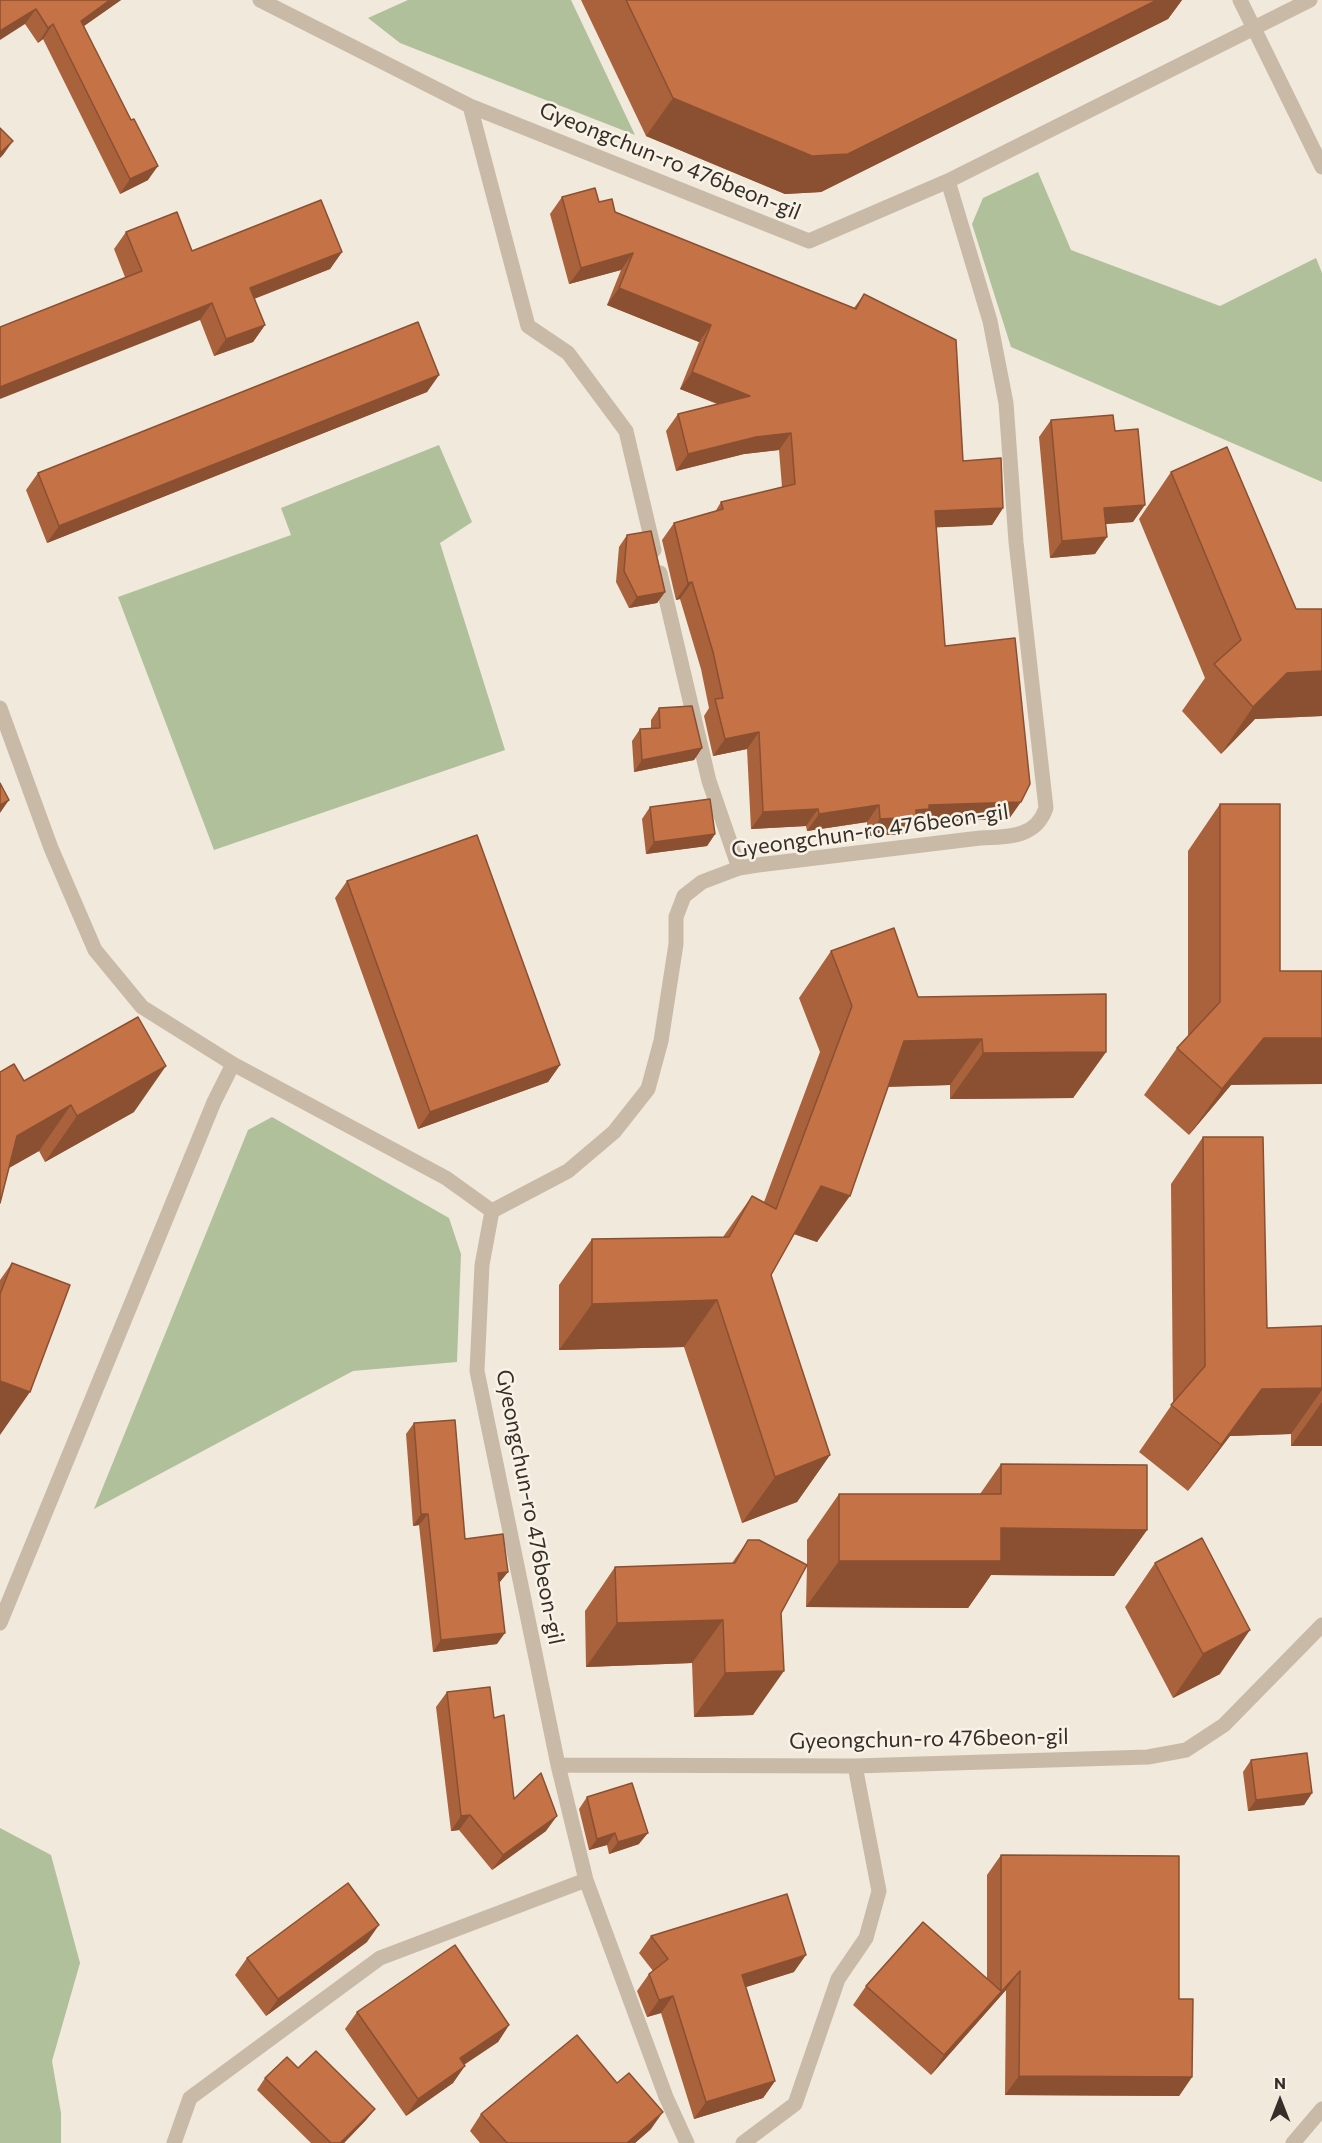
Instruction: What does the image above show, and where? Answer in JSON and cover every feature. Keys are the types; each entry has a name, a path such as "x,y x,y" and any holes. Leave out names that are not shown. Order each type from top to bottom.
{"street":[{"name":"Gyeongchun-ro 476beon-gil","path":"260,0 470,106 809,241 948,181 990,321 1006,403 1016,542 1046,807 1042,819 1016,837 981,838 739,868 702,882 684,896 676,917 676,944 662,1041 648,1089 614,1132 568,1171 492,1211 482,1265 477,1371 558,1765 855,1766 1148,1756 1186,1750 1224,1725 1322,1625"},
{"path":"1240,0 1322,166"},
{"path":"948,181 1310,0"},
{"path":"470,106 528,326 568,353 626,431 709,782 739,868"},
{"path":"0,708 51,848 95,950 142,1006 233,1064 446,1178 492,1211"},
{"path":"0,1623 214,1102 233,1064"},
{"path":"558,1765 585,1880 666,2097 687,2143"},
{"path":"742,2143 795,2104 838,1979 866,1938 879,1891 855,1766"},
{"path":"174,2143 190,2098 380,1958 585,1880"},
{"path":"1293,2143 1322,2109"}],"green space":[{"path":"408,0 571,0 635,135 400,43 368,18"},
{"path":"1038,172 1071,250 1220,306 1316,258 1322,273 1322,482 1011,347 972,224 983,198"},
{"path":"439,445 472,522 440,543 505,750 214,850 118,597 291,535 281,508"},
{"path":"272,1117 449,1218 461,1254 457,1362 353,1371 94,1509 248,1130"},
{"path":"0,1828 51,1855 80,1963 52,2061 61,2113 61,2143 0,2143"}],"building":[{"path":"0,0 110,0 81,21 131,120 134,119 158,166 130,179 53,24 48,28 36,9 0,31"},
{"path":"626,0 1157,0 848,154 812,156 673,98"},
{"path":"0,128 13,141 0,153"},
{"path":"595,188 599,202 612,199 615,212 856,309 864,294 956,340 963,461 1001,458 1003,508 935,511 945,646 1015,638 1030,784 1021,802 929,805 929,809 916,810 916,817 880,819 879,805 819,814 818,809 763,812 759,732 725,739 715,699 723,698 713,652 692,582 688,583 674,523 723,509 721,502 795,484 791,433 756,437 688,454 678,414 750,396 692,372 711,325 619,288 633,253 581,268 562,197"},
{"path":"321,200 342,252 250,288 265,325 226,339 212,303 0,387 0,327 142,271 126,232 177,212 192,251"},
{"path":"418,322 439,375 59,526 38,473"},
{"path":"1113,415 1115,431 1138,429 1145,505 1104,508 1107,537 1062,541 1051,420"},
{"path":"1227,447 1296,609 1322,609 1322,671 1287,673 1253,707 1214,664 1241,640 1171,472"},
{"path":"651,531 665,592 637,597 624,571 627,535"},
{"path":"692,706 702,748 642,760 640,729 660,728 659,708"},
{"path":"0,783 9,800 0,805"},
{"path":"710,799 715,834 654,842 650,807"},
{"path":"1220,804 1280,804 1280,971 1322,971 1322,1038 1264,1038 1222,1089 1177,1048 1220,1002"},
{"path":"477,835 560,1065 430,1112 347,881"},
{"path":"894,928 918,997 1106,994 1106,1052 983,1053 982,1039 904,1041 850,1196 821,1186 771,1275 830,1455 775,1477 717,1300 592,1304 592,1239 729,1237 752,1196 776,1209 852,1006 831,951"},
{"path":"138,1017 166,1066 77,1116 71,1105 17,1136 0,1203 0,1072 14,1064 24,1081"},
{"path":"1203,1137 1263,1137 1267,1328 1322,1326 1322,1388 1262,1389 1221,1445 1171,1405 1205,1366"},
{"path":"12,1263 70,1285 30,1392 0,1381 0,1294"},
{"path":"455,1420 465,1539 503,1534 508,1572 498,1573 505,1633 441,1640 428,1514 421,1514 414,1423"},
{"path":"1001,1464 1147,1465 1147,1530 1001,1528 1001,1561 839,1561 839,1494 1001,1494"},
{"path":"1202,1538 1250,1630 1203,1654 1155,1563"},
{"path":"748,1540 759,1540 807,1565 781,1613 784,1671 725,1673 723,1620 617,1623 615,1567 735,1563"},
{"path":"490,1687 494,1718 504,1715 514,1799 541,1773 557,1816 503,1855 470,1815 461,1816 447,1692"},
{"path":"1307,1753 1312,1793 1256,1800 1251,1760"},
{"path":"632,1783 648,1833 618,1842 615,1833 597,1839 587,1797"},
{"path":"1001,1855 1179,1856 1179,1999 1193,1999 1192,2077 1019,2076 1020,1971 944,2055 866,1986 923,1922 1001,1991"},
{"path":"348,1883 379,1925 278,1999 247,1958"},
{"path":"787,1894 806,1955 742,1975 775,2081 706,2102 673,1996 659,2000 649,1974 668,1959 651,1936"},
{"path":"455,1945 509,2025 460,2058 465,2066 418,2099 357,2012"},
{"path":"577,2035 617,2083 629,2073 663,2112 627,2143 507,2143 481,2114"},
{"path":"316,2051 375,2109 340,2143 331,2143 265,2078 287,2057 298,2068"}]}
